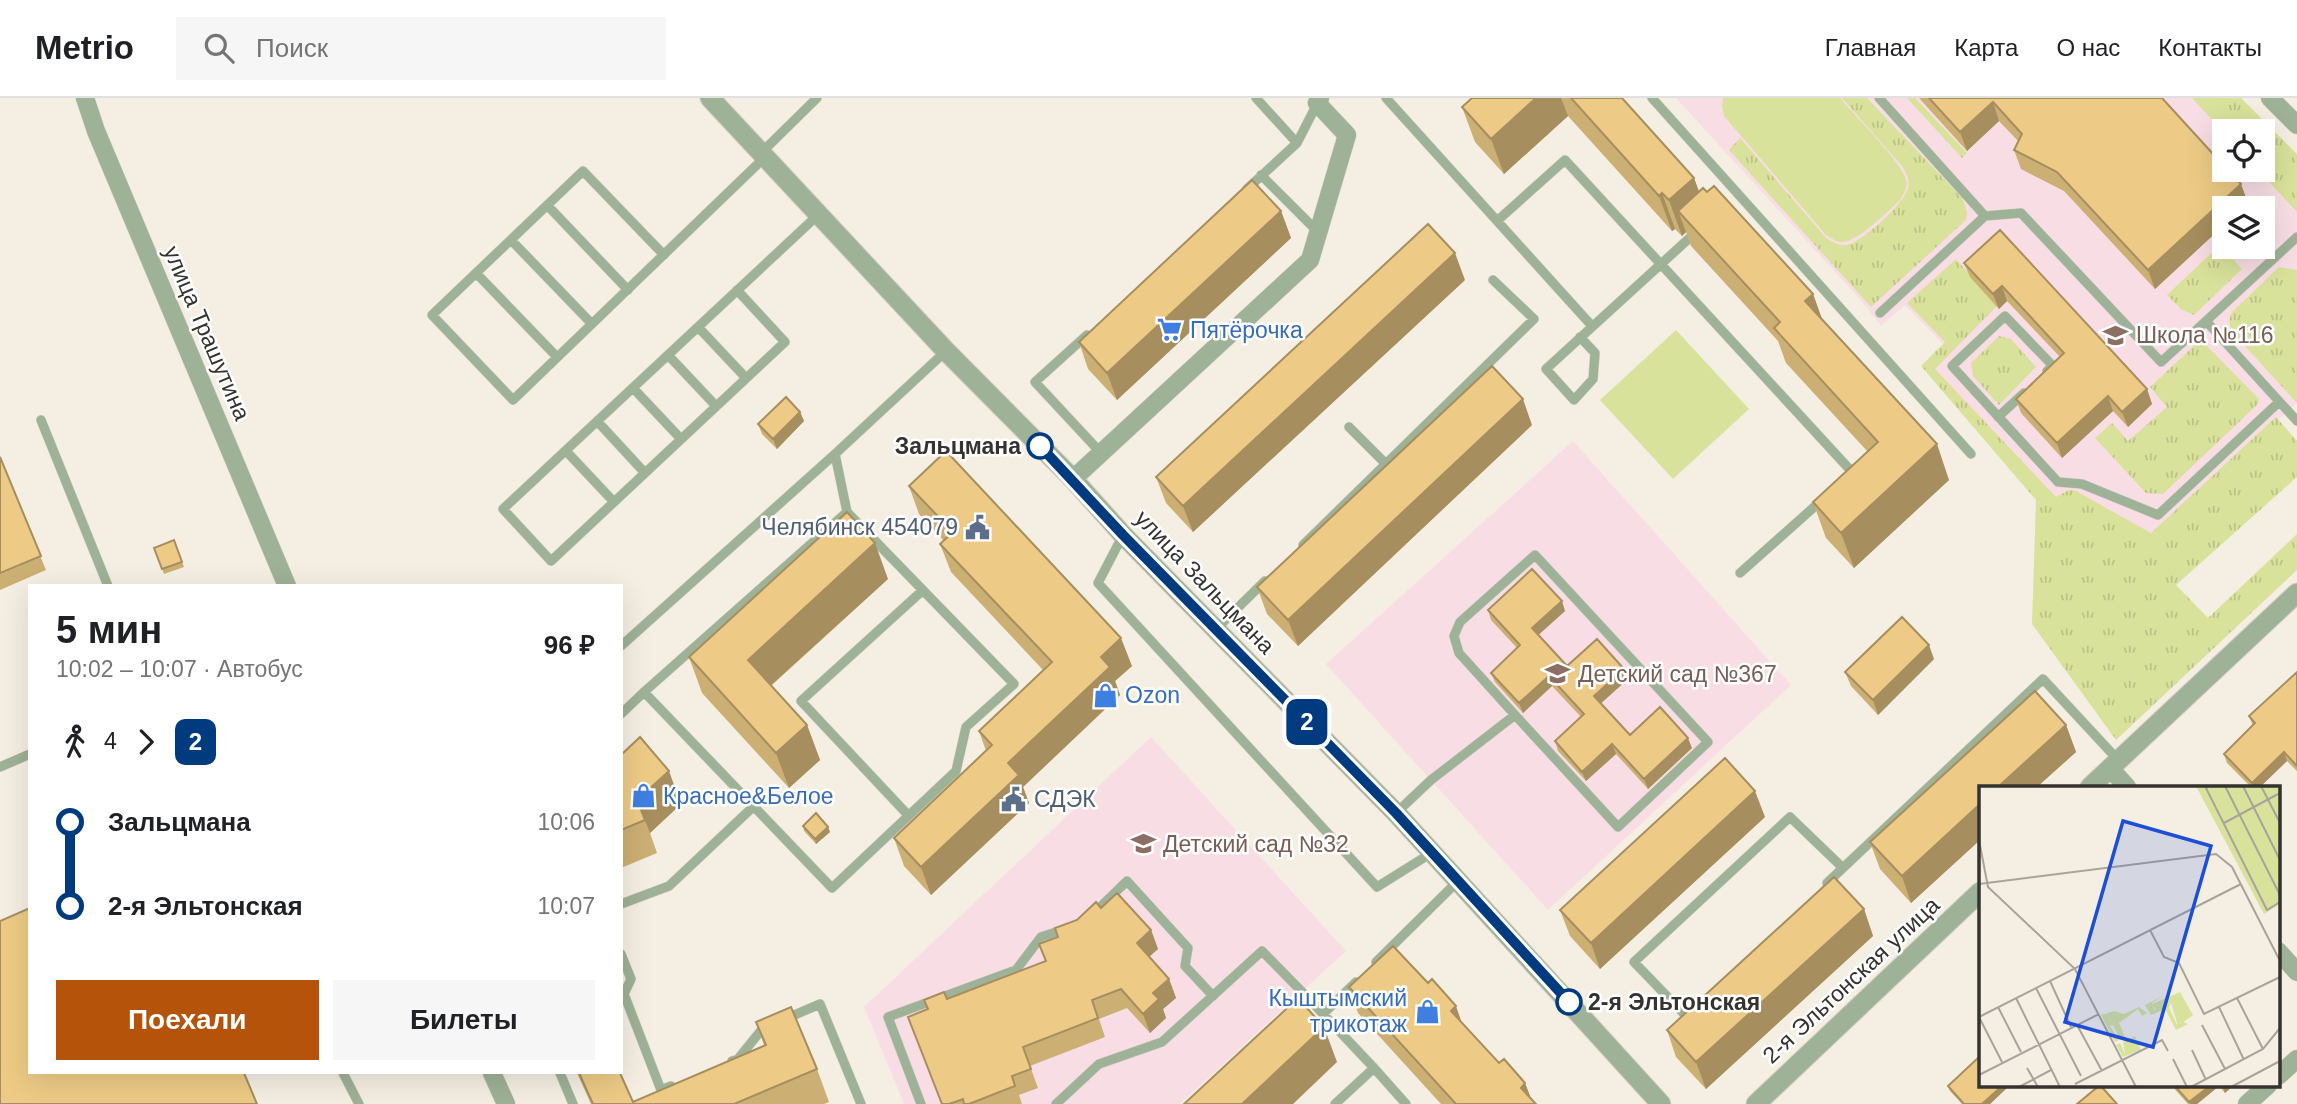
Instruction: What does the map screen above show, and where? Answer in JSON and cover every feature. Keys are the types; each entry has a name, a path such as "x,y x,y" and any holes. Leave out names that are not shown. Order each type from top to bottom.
{"street":[{"name":"улица Трашутина","path":"85,98 106,155 286,584"},
{"name":"улица Зальцмана","path":"710,98 946,351 1433,852 1661,1104"},
{"path":"2270,98 2297,125"},
{"path":"1073,479 1310,260 1347,135 1318,101"},
{"path":"2091,786 2297,593"},
{"path":"2114,764 2126,786"},
{"name":"2-я Эльтонская улица","path":"1756,1104 1979,893"},
{"path":"2280,953 2296,968"},
{"path":"2280,1074 2297,1059"},
{"path":"492,1074 506,1104"},
{"path":"2247,1104 2268,1086"}],"lane":[{"path":"664,255 583,171 432,315 513,400 664,255 817,98"},
{"path":"1256,98 1297,143"},
{"path":"1386,98 1592,326"},
{"path":"1652,98 1971,454"},
{"path":"1879,98 1985,216"},
{"path":"1241,194 1297,143 1318,101"},
{"path":"1497,221 1565,160 1853,473 1843,482"},
{"path":"1261,176 1318,232"},
{"path":"1728,202 1738,194"},
{"path":"547,205 628,289"},
{"path":"1880,313 1985,216 2021,213 2161,362 2297,237"},
{"path":"737,290 785,342 551,561 503,509 737,290 820,214"},
{"path":"1580,337 1595,353 1593,379 1574,400 1546,369 1580,337 1592,326 1699,229"},
{"path":"511,240 592,324"},
{"path":"476,273 557,357"},
{"path":"1296,551 1534,319 1493,280"},
{"path":"2044,374 2053,366 2005,316 1952,366 2058,482 2082,484 2158,514 2279,402"},
{"path":"2206,321 2297,421"},
{"path":"1097,326 1035,382 1101,453"},
{"path":"698,327 746,378"},
{"path":"623,644 946,351"},
{"path":"668,355 716,406"},
{"path":"1998,417 2035,383"},
{"path":"633,388 681,439"},
{"path":"41,421 107,584"},
{"path":"597,421 645,473"},
{"path":"1349,427 1385,464"},
{"path":"566,451 614,502"},
{"path":"644,692 832,888 956,771 966,727 1014,684 847,512 835,454"},
{"path":"1740,573 1834,490"},
{"path":"623,712 847,512"},
{"path":"1123,535 1098,583 1377,887 1433,852"},
{"path":"1535,555 1708,742 1618,827 1515,715 1459,653 1454,636 1460,622 1535,555"},
{"path":"1216,629 1276,571"},
{"path":"908,815 801,701 922,591"},
{"path":"1824,887 2043,679 2114,764"},
{"path":"1396,813 1431,780 1515,715"},
{"path":"0,768 28,755"},
{"path":"623,903 668,886 754,806"},
{"path":"1696,1007 1686,1016 1634,962 1790,817 1843,868"},
{"path":"1323,1014 1459,880"},
{"path":"1085,922 1127,881 1188,948 1185,966 1213,996"},
{"path":"921,1104 888,1017 1016,970 1041,937 1074,926"},
{"path":"1056,1104 1099,1064 1162,1042 1262,951 1406,1104"},
{"path":"623,959 631,979 624,993 661,1090 687,1079"},
{"path":"1298,1008 1308,998"},
{"path":"726,1064 738,1059 763,1028 820,1004 861,1104"},
{"path":"1335,1104 1374,1068"},
{"path":"344,1074 359,1104"},
{"path":"560,1074 573,1104"}],"shaded area":[{"name":"Школа №116","path":"1676,98 2200,98 2215,119 2212,119 2212,182 2275,182 2297,204 2297,403 2118,569 1923,365 1943,344 1905,305 1881,326 1859,298"},
{"name":"Детский сад №367","path":"1573,441 1791,685 1548,910 1326,664"},
{"name":"Детский сад №32","path":"1151,737 1346,951 1180,1104 904,1104 864,1007"}],"green space":[{"path":"1723,98 1840,98 1903,172 1906,188 1903,195 1864,232 1848,241 1833,240 1724,116"},
{"path":"1842,98 1867,98 1963,199 1967,213 1966,220 1871,307 1729,150 1740,138 1826,238 1841,245 1854,242 1891,212 1905,195 1908,182 1902,166"},
{"path":"1907,98 1915,98 1967,153 1962,158"},
{"path":"2192,98 2241,98 2262,119 2212,119"},
{"path":"2275,132 2297,154 2297,212 2269,182 2275,182"},
{"path":"2212,253 2212,259 2233,259 2242,269 2194,315 2182,310 2167,295"},
{"path":"1956,259 1997,306 1935,369 2056,497 2069,490 2076,491 2151,533 2276,417 2297,441 2297,477 2176,585 2208,618 2297,534 2297,570 2116,740 2032,624 2036,500 1921,366 1945,342 1907,303"},
{"path":"2279,267 2297,270 2297,403 2233,333 2229,322 2232,312"},
{"path":"1676,330 1749,409 1673,479 1600,400"},
{"path":"1999,336 2011,339 2036,367 1999,405 1973,376 1971,363"},
{"path":"2197,343 2204,343 2259,399 2258,404 2163,494 2146,493 2095,438 2112,423 2128,441 2167,407 2150,387"}],"building":[{"path":"1472,98 1536,98 1491,139 1462,107"},
{"path":"1571,98 1622,98 1694,178 1669,200 1662,193 1659,196"},
{"path":"1929,98 2162,98 2212,153 2212,182 2241,184 2228,196 2212,196 2212,211 2148,270 2057,172 2014,150 2022,134 1993,102 1960,132"},
{"path":"1252,180 1281,211 1107,373 1079,342"},
{"path":"1714,186 1813,294 1805,301 1937,444 1841,533 1813,502 1878,442 1774,328 1780,322 1678,211 1703,188 1707,192"},
{"path":"1428,224 1455,253 1183,506 1156,477"},
{"path":"2000,230 2147,389 2122,412 2108,396 2057,443 2016,399 2064,353 2002,286 1993,294 1964,263"},
{"path":"1492,366 1523,399 1288,620 1257,587"},
{"path":"786,397 800,412 773,439 758,424"},
{"path":"946,451 1121,638 1101,657 1110,667 1008,763 1019,775 921,867 894,838 992,745 979,731 1052,662 940,544 953,532 909,486"},
{"path":"0,457 41,556 0,573"},
{"path":"847,512 875,543 748,660 807,725 776,753 689,657"},
{"path":"174,540 182,562 162,569 154,548"},
{"path":"1532,569 1562,601 1532,628 1567,666 1597,639 1624,669 1594,696 1630,735 1660,707 1688,738 1644,779 1612,744 1582,772 1555,741 1584,714 1549,676 1519,703 1491,673 1520,645 1488,610"},
{"path":"1902,617 1929,645 1873,700 1845,672"},
{"path":"2297,672 2297,766 2284,752 2252,783 2224,754 2255,723 2249,716"},
{"path":"2035,691 2066,725 1999,786 1979,786 1979,805 1902,876 1870,842"},
{"path":"640,737 669,771 637,800 645,820 623,829 623,753"},
{"path":"1725,758 1755,791 1591,943 1560,910"},
{"path":"816,813 828,827 815,839 803,826"},
{"path":"1834,877 1864,909 1696,1062 1667,1030"},
{"path":"1117,893 1151,930 1137,943 1169,979 1153,993 1159,999 1143,1014 1121,989 1092,1000 1098,1018 1023,1047 1031,1069 1012,1076 1015,1086 969,1104 964,1104 963,1099 942,1104 908,1017 928,1009 924,1000 944,992 947,999 1046,961 1039,944 1058,937 1055,928 1077,920 1096,902 1101,908"},
{"path":"28,909 28,1074 244,1074 257,1104 0,1104 0,921"},
{"path":"1393,946 1428,983 1432,979 1456,1006 1451,1011 1499,1063 1504,1059 1525,1083 1521,1088 1536,1104 1456,1104 1349,987"},
{"path":"1298,998 1324,1027 1242,1104 1184,1104"},
{"path":"791,1007 817,1069 734,1104 593,1104 579,1074 620,1074 633,1102 766,1045 756,1022"},
{"path":"1979,1057 1979,1086 2002,1086 1982,1104 1964,1104 1948,1086"},
{"path":"2101,1086 2117,1104 2077,1104"},
{"path":"2175,1086 2210,1086 2189,1102"}],"bus line":[{"name":"2","path":"1040,446 1123,535 1396,813 1569,1002"}],"place":[{"name":"Пятёрочка","path":"1170,330"},
{"name":"Школа №116","path":"2116,335"},
{"name":"Зальцмана","path":"1040,446"},
{"name":"Челябинск 454079","path":"978,527"},
{"name":"Детский сад №367","path":"1558,674"},
{"name":"Ozon","path":"1105,695"},
{"name":"Красное&Белое","path":"643,796"},
{"name":"СДЭК","path":"1014,799"},
{"name":"Детский сад №32","path":"1143,844"},
{"name":"2-я Эльтонская","path":"1569,1002"},
{"name":"Кыштымский трикотаж","path":"1427,1011"}]}
